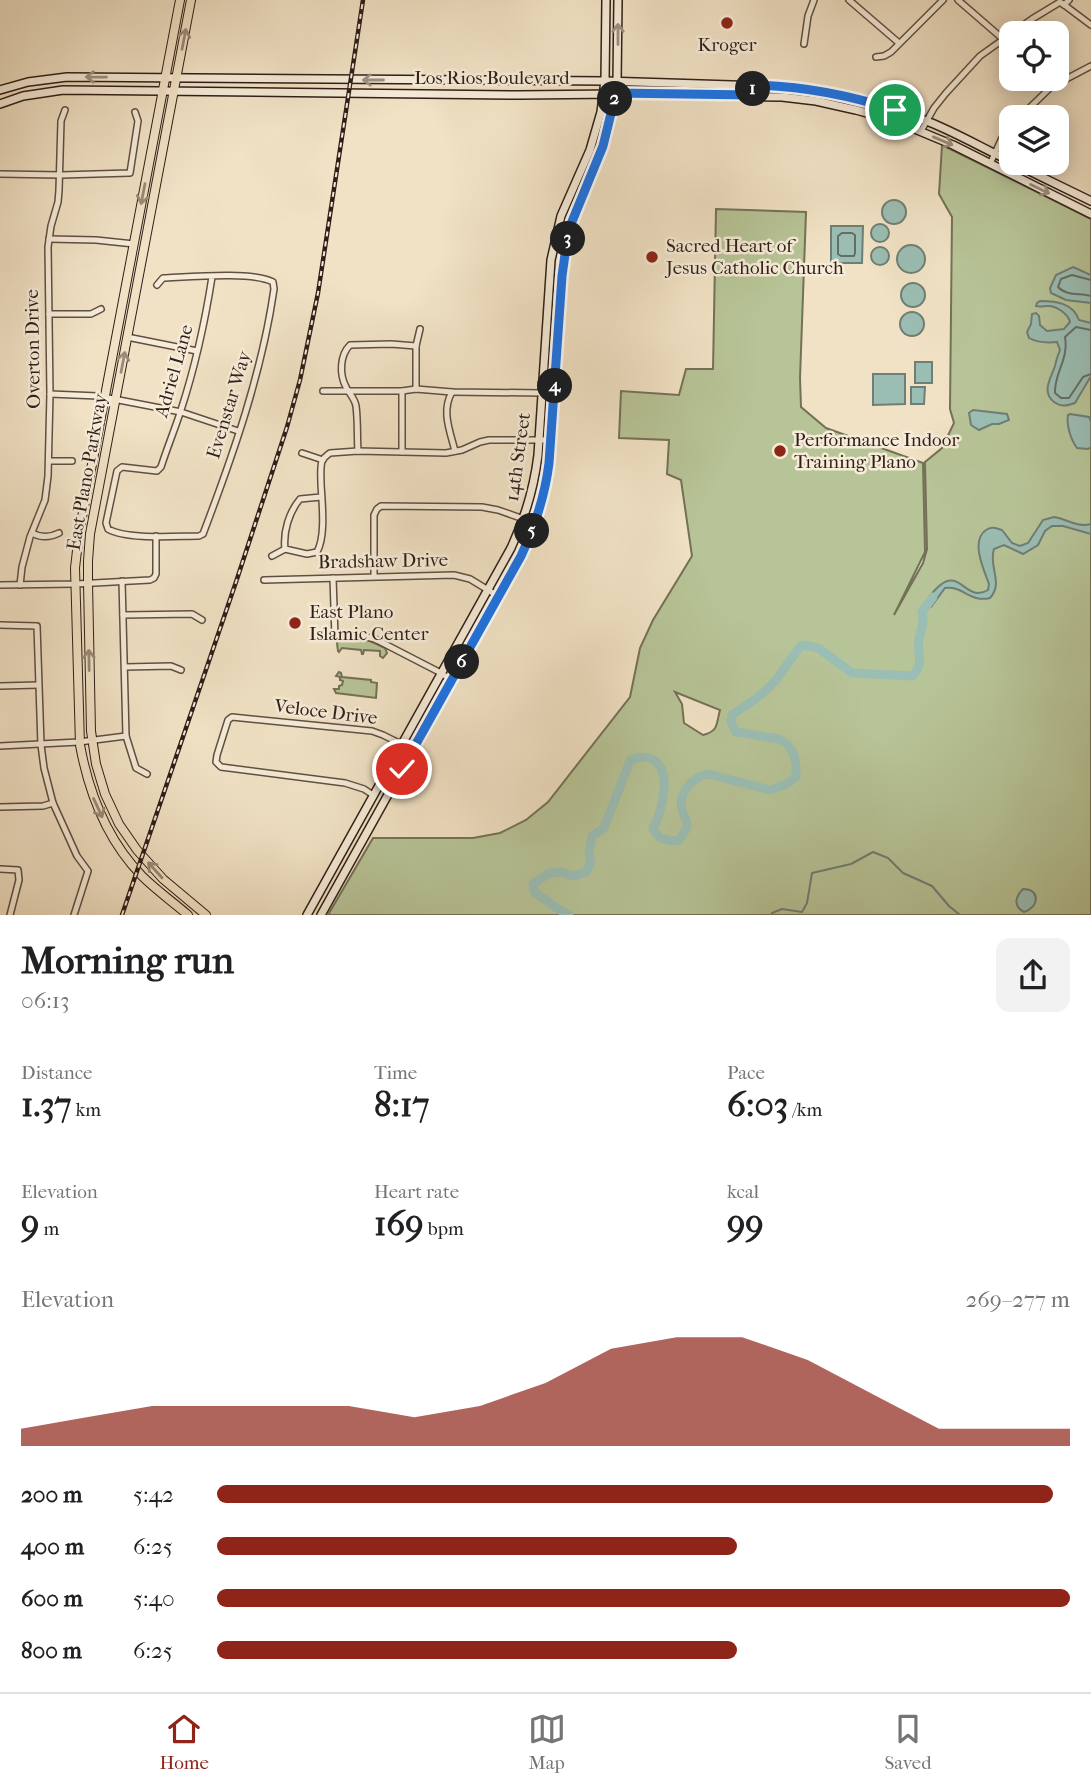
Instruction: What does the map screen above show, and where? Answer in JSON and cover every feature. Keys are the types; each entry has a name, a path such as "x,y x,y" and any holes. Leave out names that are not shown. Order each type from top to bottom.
{"main road":[{"name":"East Plano Parkway","path":"180,0 76,551 76,584 79,742 93,797 120,849 143,876 188,915"},
{"name":"East Plano Parkway","path":"191,0 90,534 88,583 92,741 105,794 119,824 137,850 163,879 202,914"},
{"name":"14th Street","path":"307,915 488,590 524,519 534,479 539,440 549,275 555,238 572,188 595,135 601,112 605,81 606,0"},
{"name":"14th Street","path":"321,915 521,556 535,523 547,480 566,247 571,224 603,146 616,93 618,0"},
{"name":"Los Rios Boulevard","path":"0,90 27,82 67,77 605,81 793,87 870,102 927,121 999,156"},
{"path":"51,78 53,91"},
{"path":"267,93 268,79"},
{"path":"441,80 442,94"},
{"path":"508,81 510,95"},
{"path":"697,83 698,95"},
{"path":"752,95 754,85"},
{"name":"Los Rios Boulevard","path":"0,104 23,96 53,91 510,95 616,93 752,95 817,101 893,120 921,131 1091,214"},
{"path":"149,164 159,166"},
{"name":"Los Rios Boulevard","path":"1038,175 1091,201"},
{"path":"572,188 583,193"},
{"path":"549,275 562,276"},
{"path":"545,336 558,337"},
{"path":"346,845 356,851"}],"street":[{"path":"804,44 808,16 814,0"},
{"path":"849,0 899,44"},
{"path":"876,57 891,52 943,0"},
{"path":"958,0 999,36"},
{"path":"1058,0 1066,3 1091,25"},
{"path":"1031,21 1060,2 1066,3"},
{"path":"921,131 946,93 980,56 999,42"},
{"path":"1032,105 1051,87 1091,66"},
{"name":"Overton Drive","path":"20,585 32,533 45,500 49,460 48,247 58,202 61,121 65,110"},
{"path":"0,174 130,173 138,121 135,112"},
{"path":"990,164 999,145"},
{"path":"50,239 96,240 144,246"},
{"name":"Evenstar Way","path":"156,536 203,534 261,360 273,282 267,278 247,276 212,277"},
{"path":"157,285 163,278 212,277"},
{"name":"Adriel Lane","path":"156,536 127,534 108,529 106,523 117,471 122,467 157,471 161,467 181,412 212,277"},
{"path":"49,314 91,314 101,309"},
{"path":"416,389 416,346 420,329"},
{"path":"127,337 197,351"},
{"path":"358,452 356,404 344,384 344,354 350,345 416,346"},
{"path":"323,391 416,389 542,393"},
{"path":"402,391 402,452"},
{"path":"452,392 447,401 447,422 455,451"},
{"path":"50,394 116,399 181,412 239,431"},
{"path":"272,556 285,549 307,554 317,552 321,540 323,460 330,453 446,453 489,440 551,440"},
{"path":"302,453 323,460"},
{"path":"49,460 72,461"},
{"path":"285,549 288,522 295,505 300,499 321,497"},
{"path":"374,576 374,515 381,506 482,507 535,523"},
{"path":"32,533 45,537 59,533"},
{"path":"0,585 146,581 154,578 156,569 156,536"},
{"name":"Bradshaw Drive","path":"264,580 454,575 470,579 498,596"},
{"path":"333,578 335,637 362,636 375,639 452,680"},
{"path":"122,581 126,736 136,768 146,774"},
{"path":"123,615 192,614 202,620"},
{"path":"0,625 37,626 44,768 54,803 77,856 88,871 74,915"},
{"path":"125,667 171,666 181,670"},
{"path":"0,686 38,685"},
{"name":"Veloce Drive","path":"373,795 345,783 221,767 216,762 216,755 228,720 232,717 372,732 413,750"},
{"path":"0,746 92,741 126,736"},
{"path":"0,807 43,806 54,803"},
{"path":"0,869 18,870 19,880 10,915"}],"green space":[{"path":"942,145 1091,219 1091,915 328,915 373,838 473,838 500,833 526,820 548,802 630,697 640,648 653,620 692,556 681,480 667,474 669,440 619,438 621,391 679,395 686,369 713,369 716,209 806,212 801,407 826,428 923,463 925,552 894,615 923,563 927,549 925,462 942,448 954,423 950,409 952,217 939,194","holes":["675,692 720,710 714,729 703,735 684,723 682,704"]},
{"path":"342,640 368,640 385,648 387,653 383,658 380,651 364,650 362,654 361,650 342,648 339,652 337,643"},
{"path":"339,672 342,677 377,683 376,698 336,693 334,689 339,689 343,681 336,676"}],"water":[{"path":"894,200 902,204 906,212 902,220 894,224 886,220 882,212 886,204"},
{"path":"880,224 886,227 889,233 886,239 880,242 874,239 871,233 874,227"},
{"path":"831,226 863,226 862,263 831,263"},
{"path":"911,245 921,249 925,259 921,269 911,273 901,269 897,259 901,249"},
{"path":"880,247 886,250 889,256 886,262 880,265 874,262 871,256 874,250"},
{"path":"1073,267 1091,275 1091,303 1066,300 1051,293 1050,288 1056,275"},
{"path":"913,283 922,286 925,295 922,304 913,307 904,304 901,295 904,286"},
{"path":"1040,301 1063,304 1073,310 1079,320 1091,323 1091,376 1072,404 1059,405 1048,394 1048,385 1060,350 1057,342 1036,341 1029,338 1027,332 1032,314 1036,313 1040,325 1047,331 1064,329 1070,322 1058,309 1036,306"},
{"path":"912,312 921,315 924,324 921,333 912,336 903,333 900,324 903,315"},
{"path":"915,362 932,362 932,383 915,383"},
{"path":"873,374 905,374 905,404 873,405"},
{"path":"911,387 925,387 924,404 911,404"},
{"path":"973,410 1007,414 1009,420 979,430 971,425 969,413"},
{"path":"1070,414 1089,417 1091,447 1088,449 1077,448 1073,441 1068,423"},
{"path":"1054,517 1077,524 1091,524 1091,534 1063,526 1052,526 1045,531 1038,545 1023,554 1004,545 994,549 996,586 990,598 977,598 956,589 945,588 931,607 925,603 936,588 946,582 959,583 972,592 988,590 989,584 979,548 981,535 986,530 1002,530 1012,543 1020,546 1028,543 1043,520"},
{"path":"1023,889 1033,892 1036,899 1033,907 1024,912 1016,901"}],"waterway":[{"path":"569,915 535,893 533,884 549,873 560,872 574,876 586,872 591,862 589,854 592,836 604,828 630,761 646,757 659,765 663,773 664,792 653,829 660,838 673,841 679,840 685,832 687,822 681,804 682,798 697,778 708,774 770,790 785,785 796,777 794,754 787,744 779,739 736,732 731,722 732,715 769,688 802,645 818,648 852,673 912,676 920,662 918,644 923,622 922,612 933,597"},
{"path":"771,915 782,909 802,912 807,903 812,873 851,864 873,852 888,858 903,873 932,886 960,915"}],"railway":[{"path":"122,915 236,582 300,380 318,293 363,0"}],"place":[{"name":"Kroger","path":"727,23"},
{"name":"Sacred Heart of Jesus Catholic Church","path":"652,257"},
{"name":"Performance Indoor Training Plano","path":"780,451"},
{"name":"East Plano Islamic Center","path":"295,623"}],"route":[{"path":"402,769 521,556 535,523 549,463 566,247 575,214 603,146 616,93 752,95 754,85 772,85 826,92 895,110"}]}
